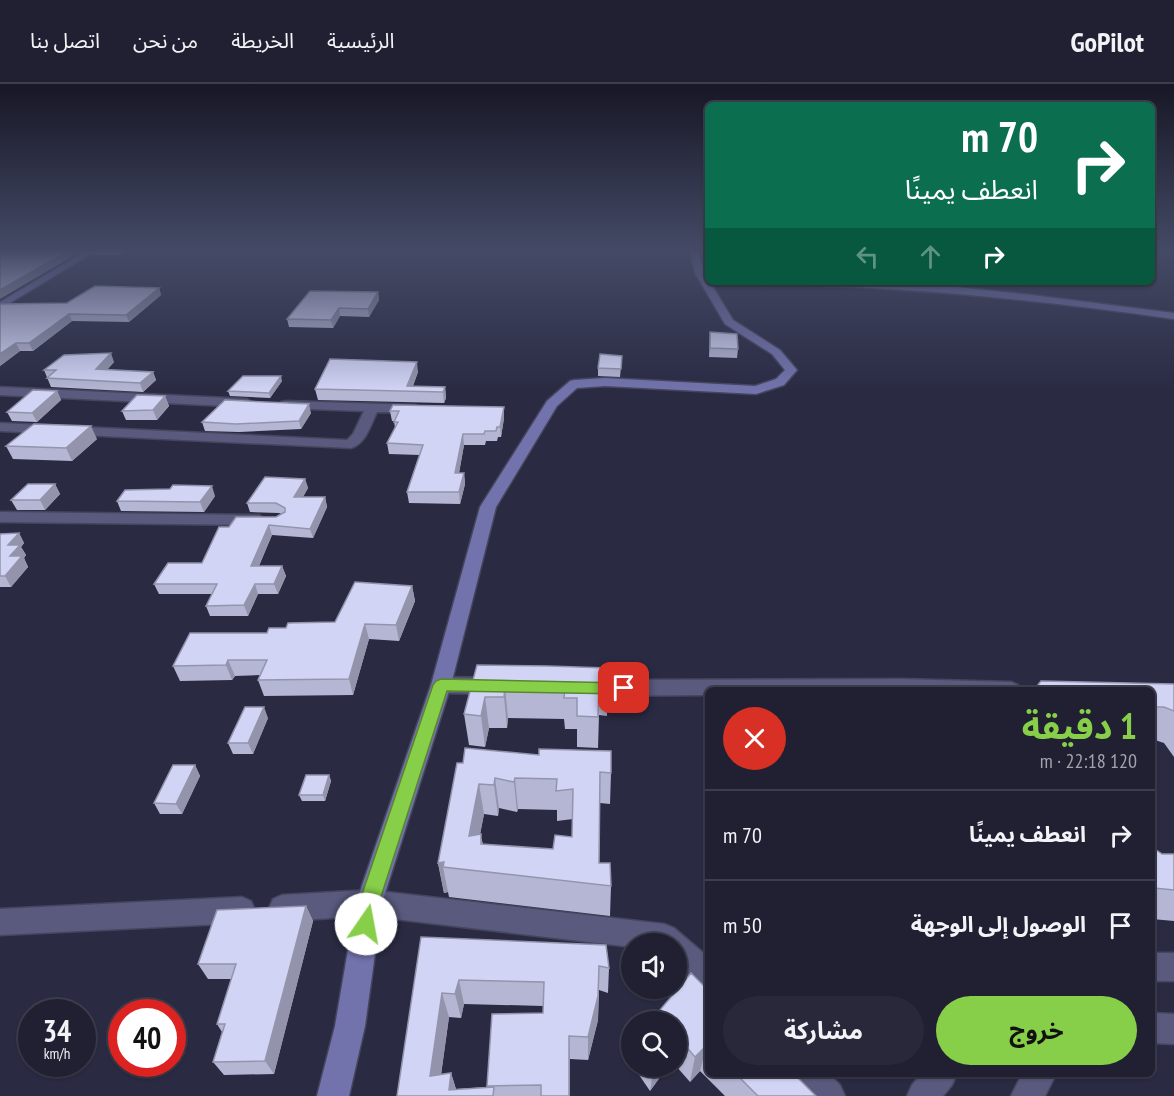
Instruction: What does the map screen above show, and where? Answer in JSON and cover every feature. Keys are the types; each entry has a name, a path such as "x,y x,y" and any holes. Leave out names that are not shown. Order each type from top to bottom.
{"street":[{"path":"0,306 16,296"},
{"path":"333,1096 350,1026 369,903 441,685 488,507 552,404 574,384 604,382 756,390 780,382 791,370 776,352 729,322 716,296"},
{"path":"1017,296 1078,302 1174,316"},
{"path":"1090,296 1174,306"},
{"path":"0,391 372,409 427,409"},
{"path":"0,427 247,441 351,444 359,436 372,409"},
{"path":"0,517 279,520"},
{"path":"441,685 521,686"},
{"path":"567,687 705,689"},
{"path":"0,922 369,903 629,933"},
{"path":"687,957 705,972"},
{"path":"1155,967 1174,967"},
{"path":"1155,1028 1174,1029"},
{"path":"810,1077 829,1096"},
{"path":"923,1096 939,1077"},
{"path":"1027,1096 1038,1077"}],"building":[{"path":"78,296 149,296 126,315 69,314 29,343 16,343 0,354 0,304 67,303"},
{"path":"306,296 376,296 368,309 339,308 331,320 287,319"},
{"path":"710,332 737,334 738,349 710,348"},
{"path":"111,353 96,369 153,372 140,383 47,378 56,370 44,370 64,355"},
{"path":"600,354 622,356 621,369 598,368"},
{"path":"330,359 417,362 407,386 445,387 443,392 315,389"},
{"path":"243,376 281,376 269,393 228,391"},
{"path":"33,390 57,391 32,413 7,412"},
{"path":"137,395 165,396 153,410 122,411"},
{"path":"225,400 309,404 299,421 236,424 202,422"},
{"path":"393,405 504,407 500,427 497,427 496,431 485,431 484,434 463,434 455,473 464,473 459,492 407,492 423,445 387,443 398,422 394,422 399,411 390,411"},
{"path":"34,424 91,426 66,448 6,446"},
{"path":"265,477 305,479 294,497 325,497 310,529 269,525 251,566 282,566 274,584 255,584 244,605 206,606 217,584 154,584 168,563 202,563 219,527 229,527 236,517 276,517 285,512 285,508 276,503 247,503"},
{"path":"28,484 55,484 40,500 11,500"},
{"path":"173,485 212,486 200,502 117,501 125,490 170,489"},
{"path":"19,533 8,545 20,545 10,556 22,556 5,576 0,576 0,534"},
{"path":"355,582 412,586 396,625 365,624 349,679 258,680 267,660 228,660 226,665 173,666 190,633 267,633 269,628 286,628 288,623 335,622"},
{"path":"477,665 607,668 607,685 599,685 598,717 577,716 577,698 564,698 565,688 505,687 504,697 485,697 481,716 464,714"},
{"path":"1041,681 1174,684 1174,711 1164,707 1155,707 1155,687 1036,687"},
{"path":"245,707 264,707 248,743 228,743"},
{"path":"465,748 539,755 539,749 611,751 611,773 600,772 599,863 610,863 611,886 443,867 444,862 438,863 457,763 463,763","holes":["495,778 514,782 515,778 557,779 556,791 573,789 572,837 555,835 553,849 481,844 481,834 469,836 479,784 494,785"]},
{"path":"173,765 195,765 176,804 154,803"},
{"path":"306,775 329,775 323,795 299,795"},
{"path":"1155,849 1162,854 1174,854 1174,890 1155,888"},
{"path":"306,906 265,1061 213,1062 225,1024 217,1024 236,964 198,964 217,910"},
{"path":"421,937 606,945 609,968 599,966 598,996 588,1037 569,1036 569,1096 541,1096 541,1085 487,1086 492,1014 543,1013 544,982 459,980 455,994 442,993 430,1076 451,1073 449,1090 494,1087 493,1096 397,1096"},
{"path":"691,973 705,987 705,1047 695,1057 687,1048 687,1011 659,1011 669,999 687,999 687,978"},
{"path":"739,1077 797,1077 816,1096 758,1096"}],"route":[{"path":"366,924 369,903 441,685 624,688"}]}
